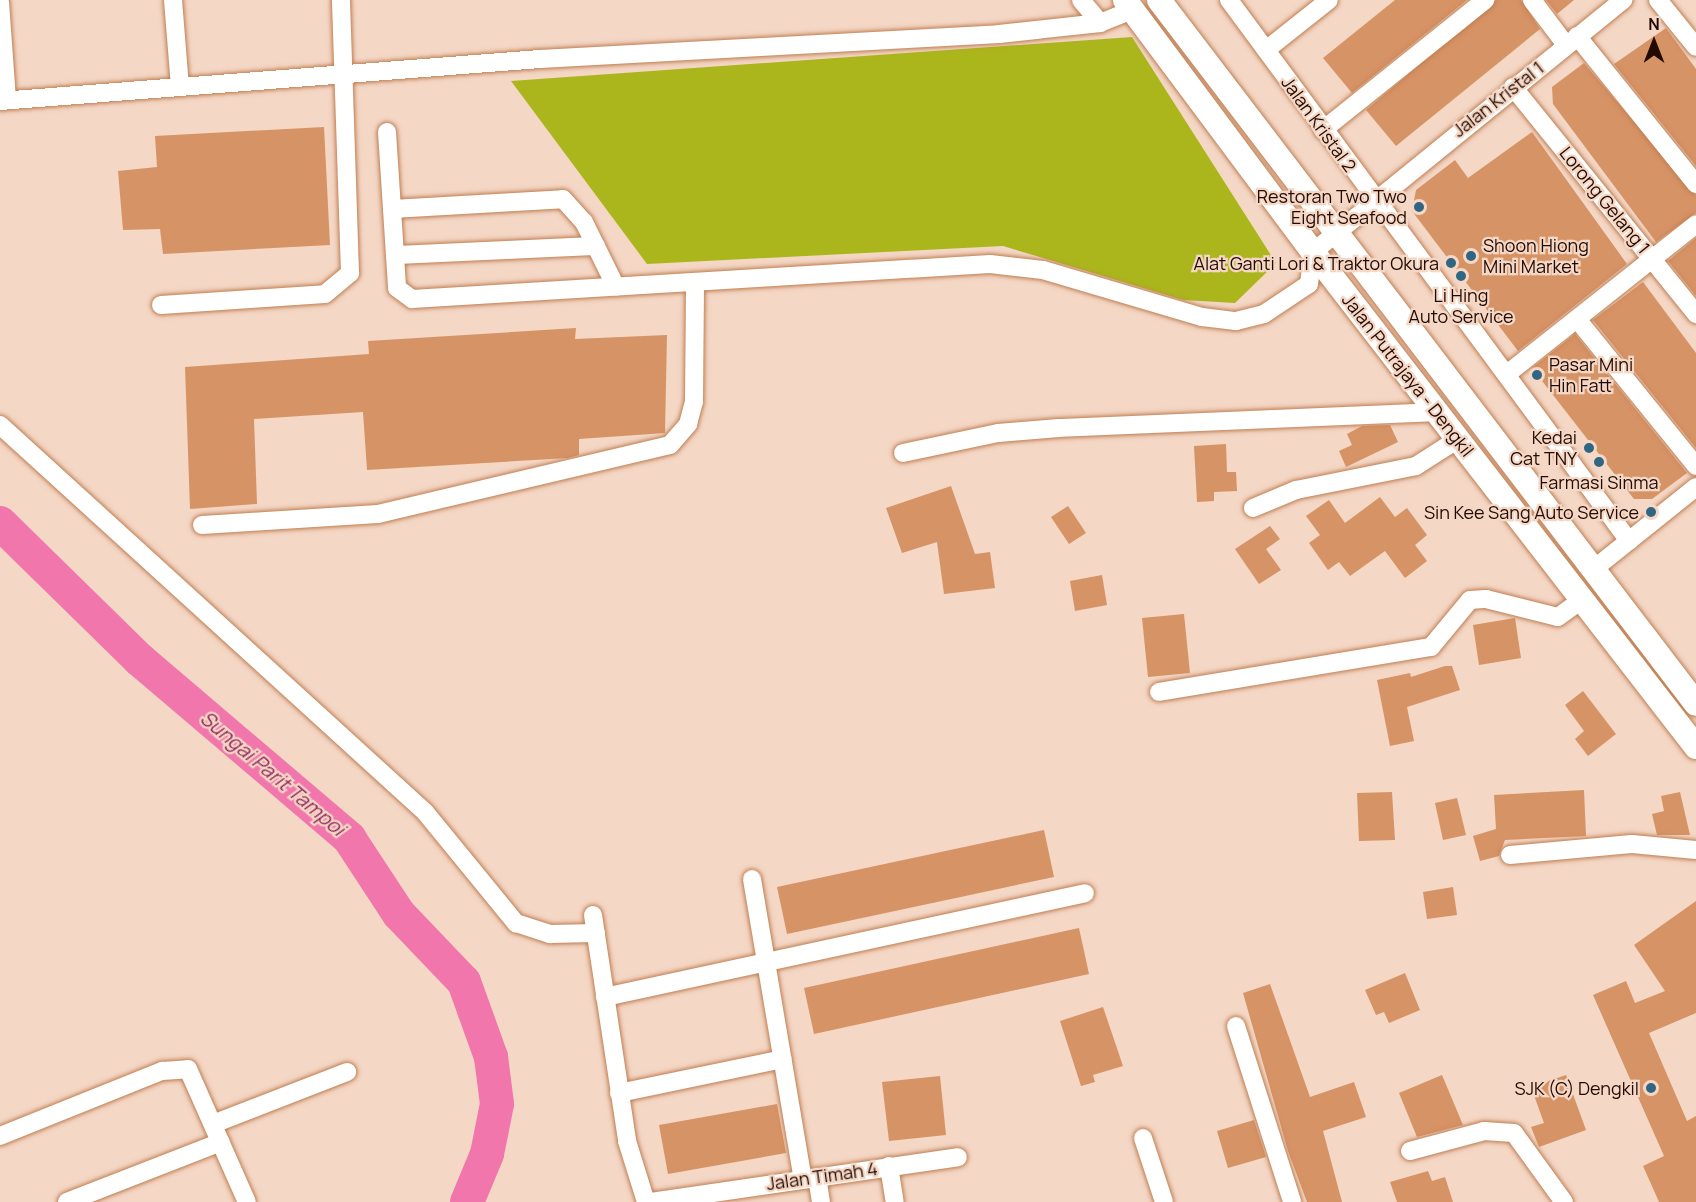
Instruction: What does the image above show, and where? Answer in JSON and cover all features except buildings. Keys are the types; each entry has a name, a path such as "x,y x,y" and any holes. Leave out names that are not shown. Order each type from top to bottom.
{"main road":[{"name":"Jalan Putrajaya - Dengkil","path":"1159,0 1595,568 1696,704"},
{"name":"Jalan Putrajaya - Dengkil","path":"1129,5 1312,252 1696,747"}],"street":[{"path":"173,0 180,87"},
{"path":"161,305 325,294 350,273 346,76 341,0"},
{"path":"1081,0 1100,23"},
{"name":"Jalan Kristal 2","path":"1229,0 1372,199 1507,374 1629,541"},
{"path":"1266,50 1329,0"},
{"path":"1323,130 1485,0"},
{"path":"1532,0 1571,41 1696,184"},
{"name":"Jalan Kristal 1","path":"1312,252 1372,199 1623,0"},
{"path":"1658,0 1696,47"},
{"path":"0,2 3,101 1100,23 1129,5"},
{"name":"Lorong Gelang 1","path":"1513,87 1696,314"},
{"path":"387,132 397,288 412,300 990,264 1043,270 1202,317 1236,321 1264,314 1309,284 1312,252"},
{"path":"392,209 563,199 579,214 616,287"},
{"path":"1507,374 1696,224"},
{"path":"395,255 596,246"},
{"path":"202,525 378,514 670,445 688,424 694,402 695,282"},
{"path":"1577,319 1696,466"},
{"path":"903,453 998,433 1049,429 1436,412"},
{"path":"0,425 425,812 516,923 550,934 596,933"},
{"path":"1253,508 1296,490 1416,465 1458,439"},
{"path":"1595,568 1696,487"},
{"path":"1159,692 1431,647 1470,600 1486,598 1558,617 1581,600"},
{"path":"1510,855 1632,844 1696,850"},
{"path":"752,879 783,1059 810,1178 821,1202"},
{"path":"604,997 1085,893"},
{"path":"593,915 619,1093 649,1202"},
{"path":"1236,1026 1292,1202"},
{"path":"619,1093 783,1059"},
{"path":"0,1136 162,1071 188,1069 248,1200"},
{"path":"213,1124 347,1072"},
{"path":"1410,1151 1484,1131 1514,1132 1564,1202"},
{"path":"1143,1138 1164,1202"},
{"path":"67,1202 221,1142"},
{"name":"Jalan Timah 4","path":"649,1202 958,1157"},
{"path":"889,1167 895,1202"}],"green space":[{"path":"1132,37 1276,263 1235,303 1183,300 1003,246 647,264 511,81"}],"waterway":[{"name":"Sungai Parit Tampoi","path":"0,523 140,660 349,838 399,914 464,982 491,1057 497,1104 487,1154 467,1202"}],"place":[{"name":"Restoran Two Two Eight Seafood","path":"1419,207"},
{"name":"Shoon Hiong Mini Market","path":"1471,256"},
{"name":"Alat Ganti Lori & Traktor Okura","path":"1451,263"},
{"name":"Li Hing Auto Service","path":"1461,276"},
{"name":"Pasar Mini Hin Fatt","path":"1537,375"},
{"name":"Kedai Cat TNY","path":"1589,448"},
{"name":"Farmasi Sinma","path":"1599,462"},
{"name":"Sin Kee Sang Auto Service","path":"1651,512"},
{"name":"SJK (C) Dengkil","path":"1651,1088"}]}
